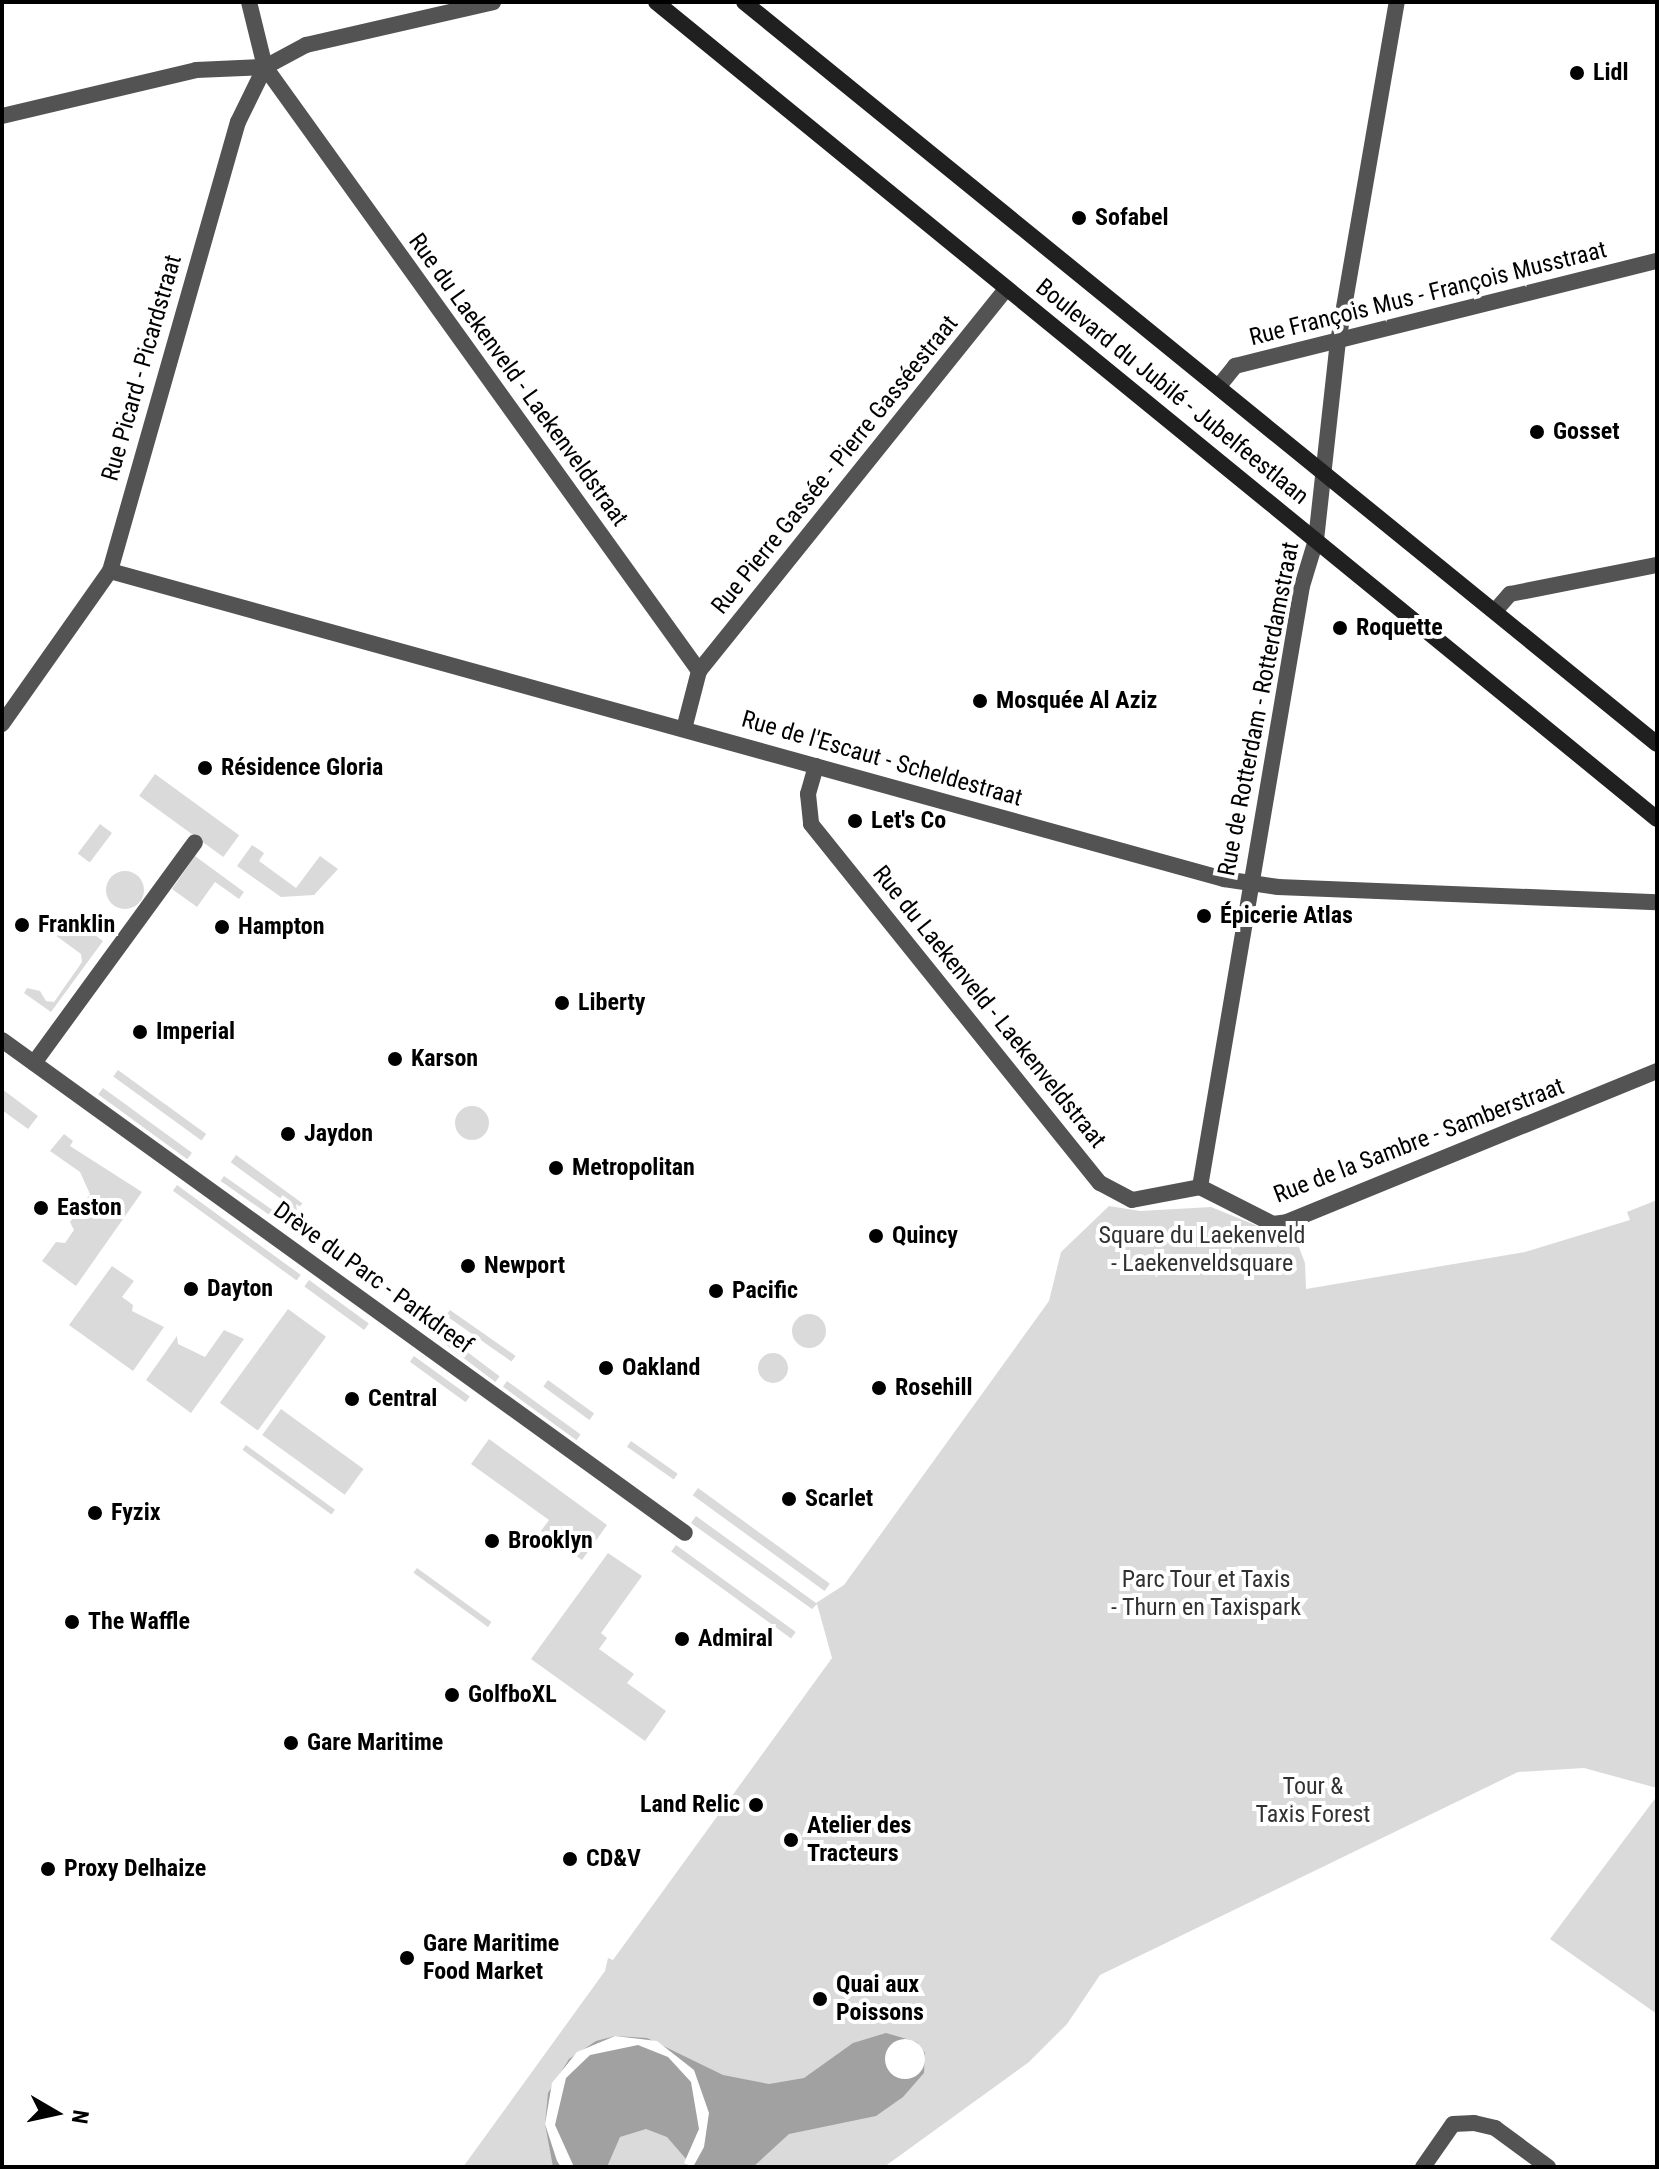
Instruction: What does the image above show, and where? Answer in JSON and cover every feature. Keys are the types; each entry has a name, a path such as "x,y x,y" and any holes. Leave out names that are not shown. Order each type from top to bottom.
{"main road":[{"name":"Boulevard du Jubilé - Jubelfeestlaan","path":"656,2 1657,819"},
{"name":"Boulevard du Jubilé - Jubelfeestlaan","path":"744,2 1657,744"}],"street":[{"path":"249,2 265,67"},
{"path":"2,116 196,70 265,67 306,45 493,2"},
{"name":"Rue de Rotterdam - Rotterdamstraat","path":"1200,1187 1302,586 1316,540 1338,342 1397,2"},
{"name":"Rue Picard - Picardstraat","path":"2,724 110,571 238,122 265,67"},
{"name":"Rue du Laekenveld - Laekenveldstraat","path":"265,67 699,671"},
{"name":"Rue François Mus - François Musstraat","path":"1219,386 1235,366 1657,261"},
{"name":"Rue Pierre Gassée - Pierre Gasséestraat","path":"699,671 1007,288"},
{"path":"1495,611 1510,594 1657,565"},
{"name":"Rue de l'Escaut - Scheldestraat","path":"110,571 1250,883 1657,902"},
{"path":"684,729 699,671"},
{"name":"Rue du Laekenveld - Laekenveldstraat","path":"816,766 808,794 811,824 1100,1183 1132,1200 1200,1187"},
{"path":"34,1063 195,842"},
{"name":"Drève du Parc - Parkdreef","path":"2,1040 685,1533"},
{"name":"Rue de la Sambre - Samberstraat","path":"1200,1187 1273,1224 1287,1222 1657,1071"},
{"path":"1423,2167 1453,2124 1495,2128 1548,2167"}],"green space":[{"path":"155,774 239,835 223,857 139,796"},
{"path":"100,824 112,833 90,863 78,854"},
{"path":"252,845 264,853 259,861 296,888 320,856 338,869 314,895 281,897 237,866"},
{"path":"195,856 244,892 239,899 215,882 197,907 172,889"},
{"path":"125,871 138,877 144,890 138,903 125,909 112,903 106,890 112,877"},
{"path":"69,916 103,941 51,1012 24,993 27,988 40,991 46,1001 54,1002 82,962 81,954 55,935"},
{"path":"118,1070 206,1134 201,1141 113,1076"},
{"path":"103,1088 192,1153 187,1159 98,1094"},
{"path":"2,1089 38,1116 28,1129 2,1110"},
{"path":"472,1106 484,1111 489,1123 484,1135 472,1140 460,1135 455,1123 460,1111"},
{"path":"64,1134 73,1141 70,1146 142,1192 76,1286 42,1261 56,1242 65,1243 74,1230 70,1222 90,1194 80,1172 50,1151"},
{"path":"236,1155 302,1203 297,1210 231,1162"},
{"path":"224,1176 290,1222 287,1227 221,1181"},
{"path":"177,1185 301,1275 297,1281 173,1191"},
{"name":"Parc Tour et Taxis - Thurn en Taxispark","path":"1657,1200 1657,1788 1584,1768 1518,1772 1100,1975 1067,2024 1029,2062 884,2167 463,2167 605,1971 608,1958 613,1960 832,1658 817,1604 812,1609 691,1523 696,1516 816,1603 844,1585 1049,1301 1061,1252 1109,1206 1140,1211 1211,1207 1270,1231 1292,1229 1305,1263 1306,1289 1525,1252 1630,1220 1627,1212"},
{"path":"112,1266 134,1281 122,1297 133,1305 132,1311 164,1327 133,1371 69,1325"},
{"path":"309,1280 369,1323 364,1330 304,1286"},
{"path":"288,1309 326,1337 258,1430 220,1403"},
{"path":"450,1310 516,1356 512,1362 446,1316"},
{"path":"809,1314 821,1319 826,1331 821,1343 809,1348 797,1343 792,1331 797,1319"},
{"path":"224,1330 244,1339 191,1413 146,1380 177,1336 178,1344 205,1357"},
{"path":"438,1330 499,1376 495,1382 434,1336"},
{"path":"773,1353 784,1357 788,1368 784,1379 773,1383 762,1379 758,1368 762,1357"},
{"path":"414,1356 470,1397 466,1402 410,1362"},
{"path":"548,1380 594,1414 589,1420 543,1386"},
{"path":"507,1381 581,1434 577,1440 503,1387"},
{"path":"281,1409 364,1469 345,1495 262,1435"},
{"path":"489,1439 607,1525 582,1560 541,1531 549,1520 471,1464"},
{"path":"631,1441 678,1474 674,1479 627,1447"},
{"path":"246,1445 335,1510 331,1515 242,1450"},
{"path":"698,1488 830,1584 825,1591 693,1495"},
{"path":"676,1545 796,1632 791,1638 671,1551"},
{"path":"608,1553 642,1576 601,1633 607,1638 599,1649 634,1674 627,1683 666,1711 645,1741 531,1659"},
{"path":"417,1568 491,1622 488,1627 413,1573"},
{"path":"1657,1796 1657,2014 1550,1939"}],"shaded area":[{"path":"886,2033 917,2042 925,2053 924,2073 903,2097 876,2116 789,2134 753,2167 693,2167 667,2137 646,2129 620,2137 607,2167 553,2167 545,2124 548,2093 569,2059 596,2041 615,2036 647,2038 723,2075 769,2084 804,2078 853,2043"}],"pier":[{"path":"615,2036 657,2041 694,2070 709,2113 704,2147 693,2167 684,2163 699,2129 691,2082 668,2057 638,2045 590,2055 566,2078 555,2125 574,2167 561,2167 557,2161 545,2124 552,2083 577,2052"},
{"path":"905,2039 919,2045 925,2059 919,2073 905,2079 891,2073 885,2059 891,2045"}],"place":[{"name":"Lidl","path":"1577,73"},
{"name":"Sofabel","path":"1079,218"},
{"name":"Gosset","path":"1537,432"},
{"name":"Roquette","path":"1340,628"},
{"name":"Mosquée Al Aziz","path":"980,701"},
{"name":"Résidence Gloria","path":"205,768"},
{"name":"Let's Co","path":"855,821"},
{"name":"Épicerie Atlas","path":"1204,916"},
{"name":"Franklin","path":"22,925"},
{"name":"Hampton","path":"222,927"},
{"name":"Liberty","path":"562,1003"},
{"name":"Imperial","path":"140,1032"},
{"name":"Karson","path":"395,1059"},
{"name":"Jaydon","path":"288,1134"},
{"name":"Metropolitan","path":"556,1168"},
{"name":"Easton","path":"41,1208"},
{"name":"Quincy","path":"876,1236"},
{"name":"Newport","path":"468,1266"},
{"name":"Dayton","path":"191,1289"},
{"name":"Pacific","path":"716,1291"},
{"name":"Oakland","path":"606,1368"},
{"name":"Rosehill","path":"879,1388"},
{"name":"Central","path":"352,1399"},
{"name":"Scarlet","path":"789,1499"},
{"name":"Fyzix","path":"95,1513"},
{"name":"Brooklyn","path":"492,1541"},
{"name":"The Waffle","path":"72,1622"},
{"name":"Admiral","path":"682,1639"},
{"name":"GolfboXL","path":"452,1695"},
{"name":"Gare Maritime","path":"291,1743"},
{"name":"Land Relic","path":"756,1805"},
{"name":"Atelier des Tracteurs","path":"791,1840"},
{"name":"CD&V","path":"570,1859"},
{"name":"Proxy Delhaize","path":"48,1869"},
{"name":"Gare Maritime Food Market","path":"407,1958"},
{"name":"Quai aux Poissons","path":"820,1999"}],"park label":[{"name":"Square du Laekenveld - Laekenveldsquare","path":"1202,1250"},
{"name":"Tour & Taxis Forest","path":"1313,1801"}]}
